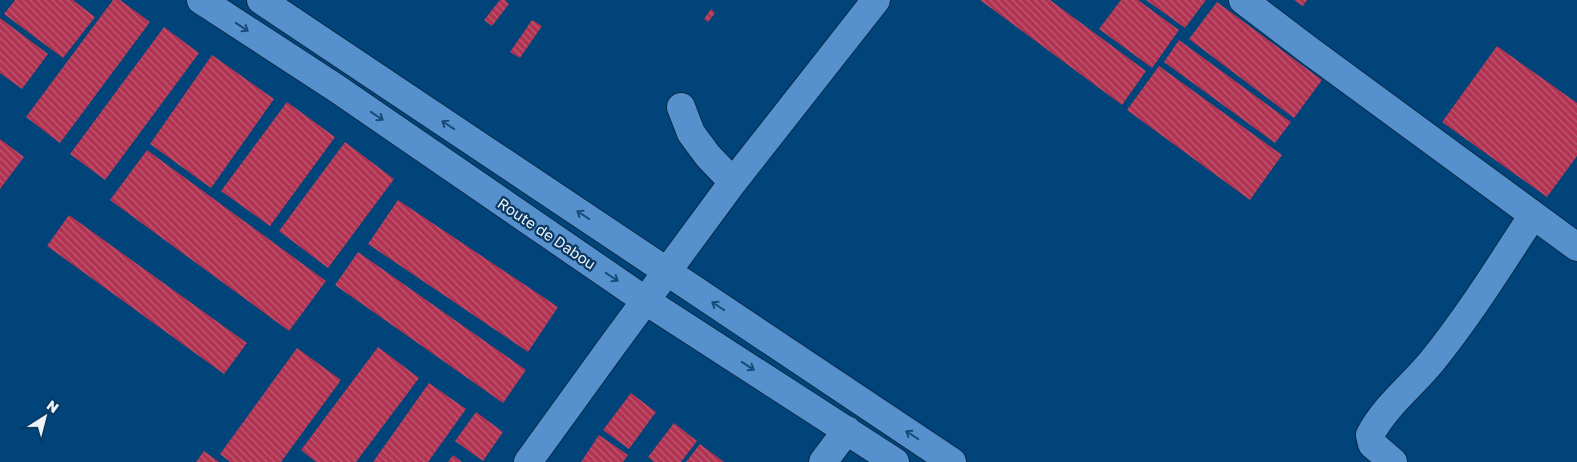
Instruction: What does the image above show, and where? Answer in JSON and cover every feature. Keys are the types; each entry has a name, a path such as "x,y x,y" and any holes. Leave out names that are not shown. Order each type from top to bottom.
{"street":[{"name":"Route de Dabou","path":"201,0 336,88 646,301 895,462"},
{"path":"261,0 952,462"},
{"path":"528,462 733,182 876,0"},
{"path":"1244,0 1318,57 1577,247"},
{"path":"680,107 691,133 708,156 733,182"},
{"path":"1394,462 1372,444 1370,436 1376,423 1433,360 1472,308 1533,215"},
{"path":"823,462 847,430"}],"building":[{"path":"15,0 73,0 95,17 63,58 4,14"},
{"path":"113,0 120,0 150,22 60,143 26,117"},
{"path":"500,0 505,0 509,4 492,26 484,20"},
{"path":"980,0 1050,0 1146,71 1122,105"},
{"path":"1121,0 1138,0 1179,30 1152,68 1099,29"},
{"path":"1146,0 1206,0 1185,28"},
{"path":"1294,0 1307,0 1303,6"},
{"path":"1217,2 1322,80 1294,118 1189,39"},
{"path":"711,9 715,13 708,22 704,19"},
{"path":"0,18 48,54 22,89 0,73"},
{"path":"532,20 542,26 520,58 510,52"},
{"path":"164,27 199,53 105,180 70,154"},
{"path":"1179,40 1291,122 1275,143 1164,62"},
{"path":"1497,46 1577,103 1577,156 1547,197 1442,122"},
{"path":"212,55 274,99 211,188 150,144"},
{"path":"1159,66 1282,155 1250,200 1127,110"},
{"path":"287,102 335,137 270,226 221,191"},
{"path":"0,139 24,157 0,189"},
{"path":"345,142 394,179 328,268 279,231"},
{"path":"147,150 326,281 289,331 110,200"},
{"path":"398,200 558,307 528,352 368,244"},
{"path":"69,215 247,343 224,374 47,246"},
{"path":"358,252 526,370 503,403 335,285"},
{"path":"378,347 419,378 356,462 316,462 301,450"},
{"path":"297,348 341,380 281,462 230,462 220,454"},
{"path":"429,383 466,409 428,462 373,462"},
{"path":"631,393 656,412 629,449 603,430"},
{"path":"476,412 503,432 483,461 455,441"},
{"path":"674,423 697,441 681,462 654,462 648,457"},
{"path":"599,435 628,455 623,462 581,462"},
{"path":"700,444 724,462 686,462"},
{"path":"204,451 219,462 196,462"},
{"path":"453,455 462,462 448,462"}]}
